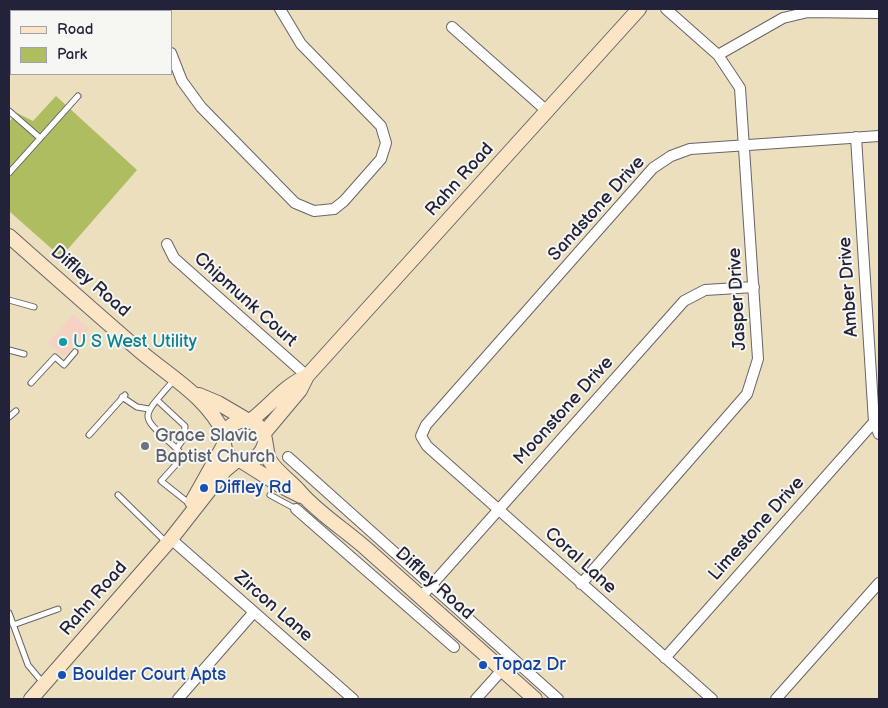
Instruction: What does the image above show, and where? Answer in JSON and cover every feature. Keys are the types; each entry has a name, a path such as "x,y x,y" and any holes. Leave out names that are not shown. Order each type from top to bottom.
{"street":[{"path":"172,55 182,80 201,107 295,203 314,211 334,208 344,201 381,160 386,143 381,126 301,44 280,9"},
{"name":"Rahn Road","path":"264,437 300,390 307,376 548,112 639,9"},
{"name":"Jasper Drive","path":"582,584 748,394 758,359 740,88 718,55 666,9"},
{"path":"718,55 782,18 808,12 840,10 879,13"},
{"path":"452,27 548,112"},
{"name":"Sandstone Drive","path":"427,446 421,436 426,425 653,168 671,156 690,149 879,136"},
{"name":"Amber Drive","path":"856,137 874,422 879,434"},
{"name":"Diffley Road","path":"9,236 175,379 195,394 216,417 224,440"},
{"name":"Chipmunk Court","path":"167,244 174,258 307,376"},
{"name":"Moonstone Drive","path":"421,597 684,301 705,290 754,287"},
{"name":"Rahn Road","path":"248,421 263,412 291,383 307,376"},
{"name":"Diffley Road","path":"195,394 218,403 248,421"},
{"path":"248,421 260,428 264,437 261,454 256,458 240,461 231,457 224,440 233,424 248,421"},
{"name":"Limestone Drive","path":"665,658 874,422"},
{"name":"Diffley Road","path":"264,437 270,462 306,499 452,624 535,699"},
{"name":"Rahn Road","path":"183,523 190,504 224,440"},
{"name":"Coral Lane","path":"427,446 712,699"},
{"path":"288,457 558,699"},
{"name":"Rahn Road","path":"31,699 198,508 225,470 240,461"},
{"name":"Diffley Road","path":"240,461 306,499"},
{"path":"296,509 454,647"},
{"name":"Zircon Lane","path":"170,541 353,699"},
{"path":"776,699 879,583"},
{"path":"178,699 254,612"},
{"path":"441,636 461,614"},
{"path":"476,699 502,670"}],"lane":[{"path":"9,173 78,96"},
{"path":"9,111 40,138"},
{"path":"9,300 34,307"},
{"path":"9,350 24,354"},
{"path":"31,383 55,357 64,365 75,352"},
{"path":"175,379 149,409 147,416 149,423 177,448 180,460 161,481 190,504"},
{"path":"89,435 123,396 137,407 149,409"},
{"path":"157,400 185,426 184,438 177,448"},
{"path":"9,417 16,411"},
{"path":"270,495 296,509"},
{"path":"118,496 170,541"},
{"path":"13,626 58,609"},
{"path":"9,613 28,665 44,685"}],"shaded area":[{"path":"73,314 89,329 64,357 48,343"}],"green space":[{"path":"56,96 137,170 61,257 9,211 9,122 17,113 33,121"}],"place":[{"name":"U S West Utility","path":"63,342"},
{"name":"Grace Slavic Baptist Church","path":"145,446"},
{"name":"Diffley Rd","path":"204,488"},
{"name":"Topaz Dr","path":"483,665"},
{"name":"Boulder Court Apts","path":"62,675"}]}
